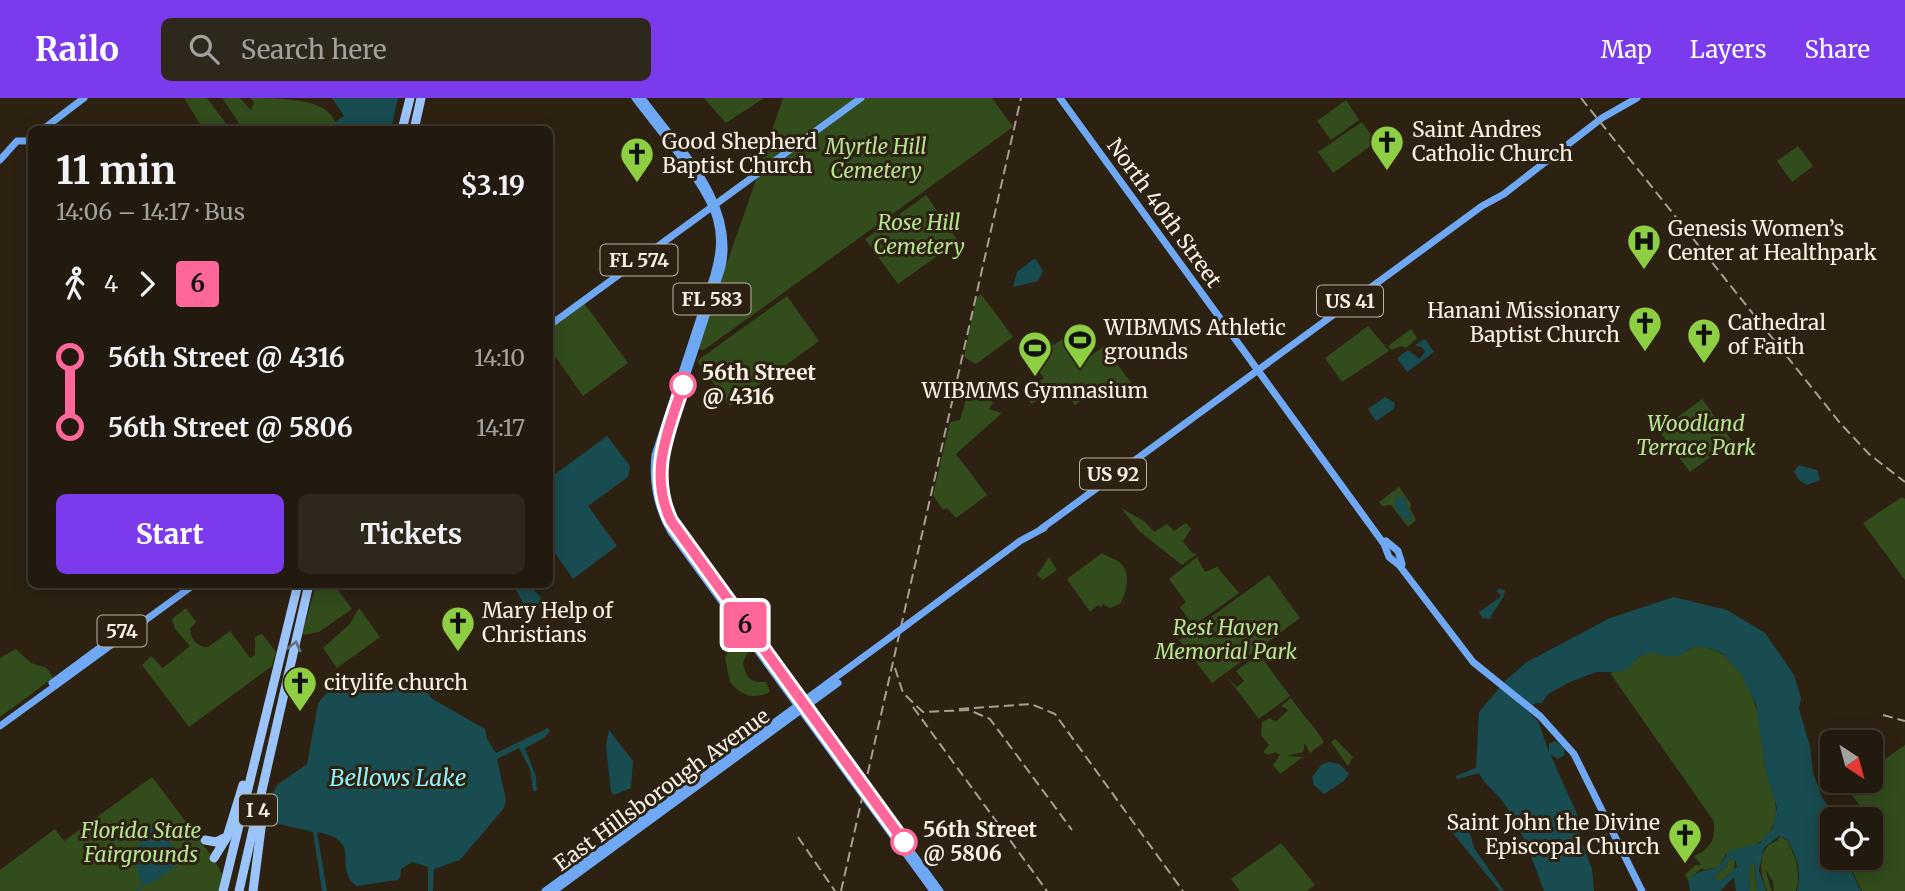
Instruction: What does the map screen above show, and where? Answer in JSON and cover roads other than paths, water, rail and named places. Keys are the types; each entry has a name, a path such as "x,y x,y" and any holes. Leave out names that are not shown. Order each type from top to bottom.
{"highway":[{"path":"403,126 409,98"},
{"path":"415,126 421,98"},
{"path":"287,630 292,588"},
{"name":"I 4","path":"223,891 297,588"},
{"name":"I 4","path":"240,887 310,588"},
{"path":"214,858 227,837 260,737"},
{"path":"253,891 257,846 275,737"},
{"path":"205,840 220,841 230,823"}],"main road":[{"path":"46,126 85,98"},
{"name":"FL 583","path":"635,98 714,205 719,232 714,275 658,444 653,474 657,499 671,532 794,695"},
{"name":"FL 583","path":"642,98 714,205 725,234 725,254 663,446 659,487 676,528 802,707 940,891"},
{"name":"FL 574","path":"553,323 861,98"},
{"name":"North 40th Street","path":"1060,98 1181,261"},
{"name":"North 40th Street","path":"1065,98 1459,646 1533,708 1574,754 1644,891"},
{"name":"East Hillsborough Avenue","path":"1623,106 1630,98"},
{"name":"East Hillsborough Avenue","path":"549,890 1356,299 1637,98"},
{"path":"13,149 17,141 28,139"},
{"path":"2,159 28,140"},
{"path":"704,322 710,298 708,294"},
{"name":"East Hillsborough Avenue","path":"1326,321 1348,308 1356,299"},
{"name":"East Hillsborough Avenue","path":"1041,529 1168,436"},
{"name":"North 40th Street","path":"1393,554 1461,642 1498,680"},
{"path":"1413,584 1421,589"},
{"name":"574","path":"0,721 173,599 183,588"},
{"path":"0,726 189,588"},
{"path":"794,695 813,698 810,718 790,715 794,695"},
{"name":"East Hillsborough Avenue","path":"549,890 790,715"},
{"path":"733,754 739,748 739,742 755,737"},
{"name":"FL 583","path":"902,843 933,891"}],"water":[{"path":"332,98 398,98 392,126 329,126 344,116"},
{"path":"1035,258 1043,271 1038,281 1013,287 1017,272"},
{"path":"1425,339 1434,352 1407,372 1397,358 1408,350 1420,359 1425,352 1423,348 1415,345"},
{"path":"1385,397 1395,403 1394,409 1376,421 1368,409"},
{"path":"607,436 630,466 628,477 588,506 617,546 573,579 553,550 553,476"},
{"path":"1799,465 1817,470 1820,480 1807,485 1799,480 1794,472"},
{"path":"1396,493 1398,498 1404,497 1413,521 1403,519 1395,507"},
{"path":"532,588 544,601 536,612 529,614 516,590"},
{"path":"1505,590 1504,594 1490,619 1482,618 1479,612 1499,598 1501,595 1496,591"},
{"path":"1674,597 1727,610 1765,633 1794,675 1801,698 1799,709 1810,746 1813,773 1828,807 1820,807 1820,870 1851,870 1861,891 1797,891 1799,871 1796,858 1787,839 1779,836 1764,848 1759,870 1766,891 1757,891 1754,861 1749,868 1750,891 1736,891 1734,877 1720,891 1690,891 1688,879 1699,872 1719,867 1729,851 1760,843 1773,828 1777,807 1766,772 1756,704 1741,674 1723,654 1695,646 1677,657 1650,653 1639,656 1629,668 1620,672 1596,672 1570,682 1548,694 1542,703 1535,703 1529,712 1538,721 1549,752 1549,744 1555,741 1565,748 1564,756 1557,759 1550,754 1577,814 1580,838 1592,869 1594,891 1544,891 1523,837 1503,801 1479,773 1457,779 1456,776 1476,768 1479,712 1507,679 1527,662 1610,618","holes":["1735,859 1737,867 1722,880 1715,880 1716,874 1726,867 1729,860"]},
{"name":"Bellows Lake","path":"372,678 401,684 407,692 417,684 425,687 431,698 485,729 487,739 496,753 548,728 550,731 544,738 525,748 536,777 537,791 533,791 530,769 519,748 497,759 506,800 504,808 460,860 434,869 433,891 428,891 428,867 412,862 401,869 400,878 397,880 357,886 350,879 344,848 340,842 332,836 317,832 327,891 322,891 313,832 270,822 269,816 264,815 268,793 273,793 277,785 307,764 318,704 324,696 342,684"},
{"path":"609,730 633,761 631,788 614,795 611,792 606,746"},
{"path":"1322,764 1339,764 1349,774 1344,781 1324,794 1314,785 1312,777"},
{"path":"1457,816 1469,830 1474,848 1504,891 1500,891 1448,827 1447,820"},
{"path":"152,826 162,829 178,855 174,868 150,884 143,884 138,871 137,854 142,837"}],"waterway":[{"path":"137,891 143,884"}],"railway":[{"path":"841,891 1021,98"},
{"path":"1581,98 1840,423 1869,454 1905,482"},
{"path":"895,668 903,693 923,712 969,710 990,719 1072,830"},
{"path":"959,709 1031,704 1055,714 1183,891"},
{"path":"913,707 1047,891"},
{"path":"1883,715 1905,721"},
{"path":"798,837 835,891"}],"place":[{"name":"Saint Andres Catholic Church","path":"1387,172"},
{"name":"Good Shepherd Baptist Church","path":"637,184"},
{"name":"Genesis Women’s Center at Healthpark","path":"1644,271"},
{"name":"Hanani Missionary Baptist Church","path":"1645,353"},
{"name":"Cathedral of Faith","path":"1704,365"},
{"name":"WIBMMS Athletic grounds","path":"1080,370"},
{"name":"WIBMMS Gymnasium","path":"1035,378"},
{"name":"56th Street @ 4316","path":"683,385"},
{"name":"Mary Help of Christians","path":"458,653"},
{"name":"citylife church","path":"300,713"},
{"name":"56th Street @ 5806","path":"904,842"},
{"name":"Saint John the Divine Episcopal Church","path":"1685,865"}],"park label":[{"name":"Myrtle Hill Cemetery","path":"876,159"},
{"name":"Rose Hill Cemetery","path":"919,235"},
{"name":"Woodland Terrace Park","path":"1696,436"},
{"name":"Rest Haven Memorial Park","path":"1226,640"},
{"name":"Florida State Fairgrounds","path":"141,843"}]}
